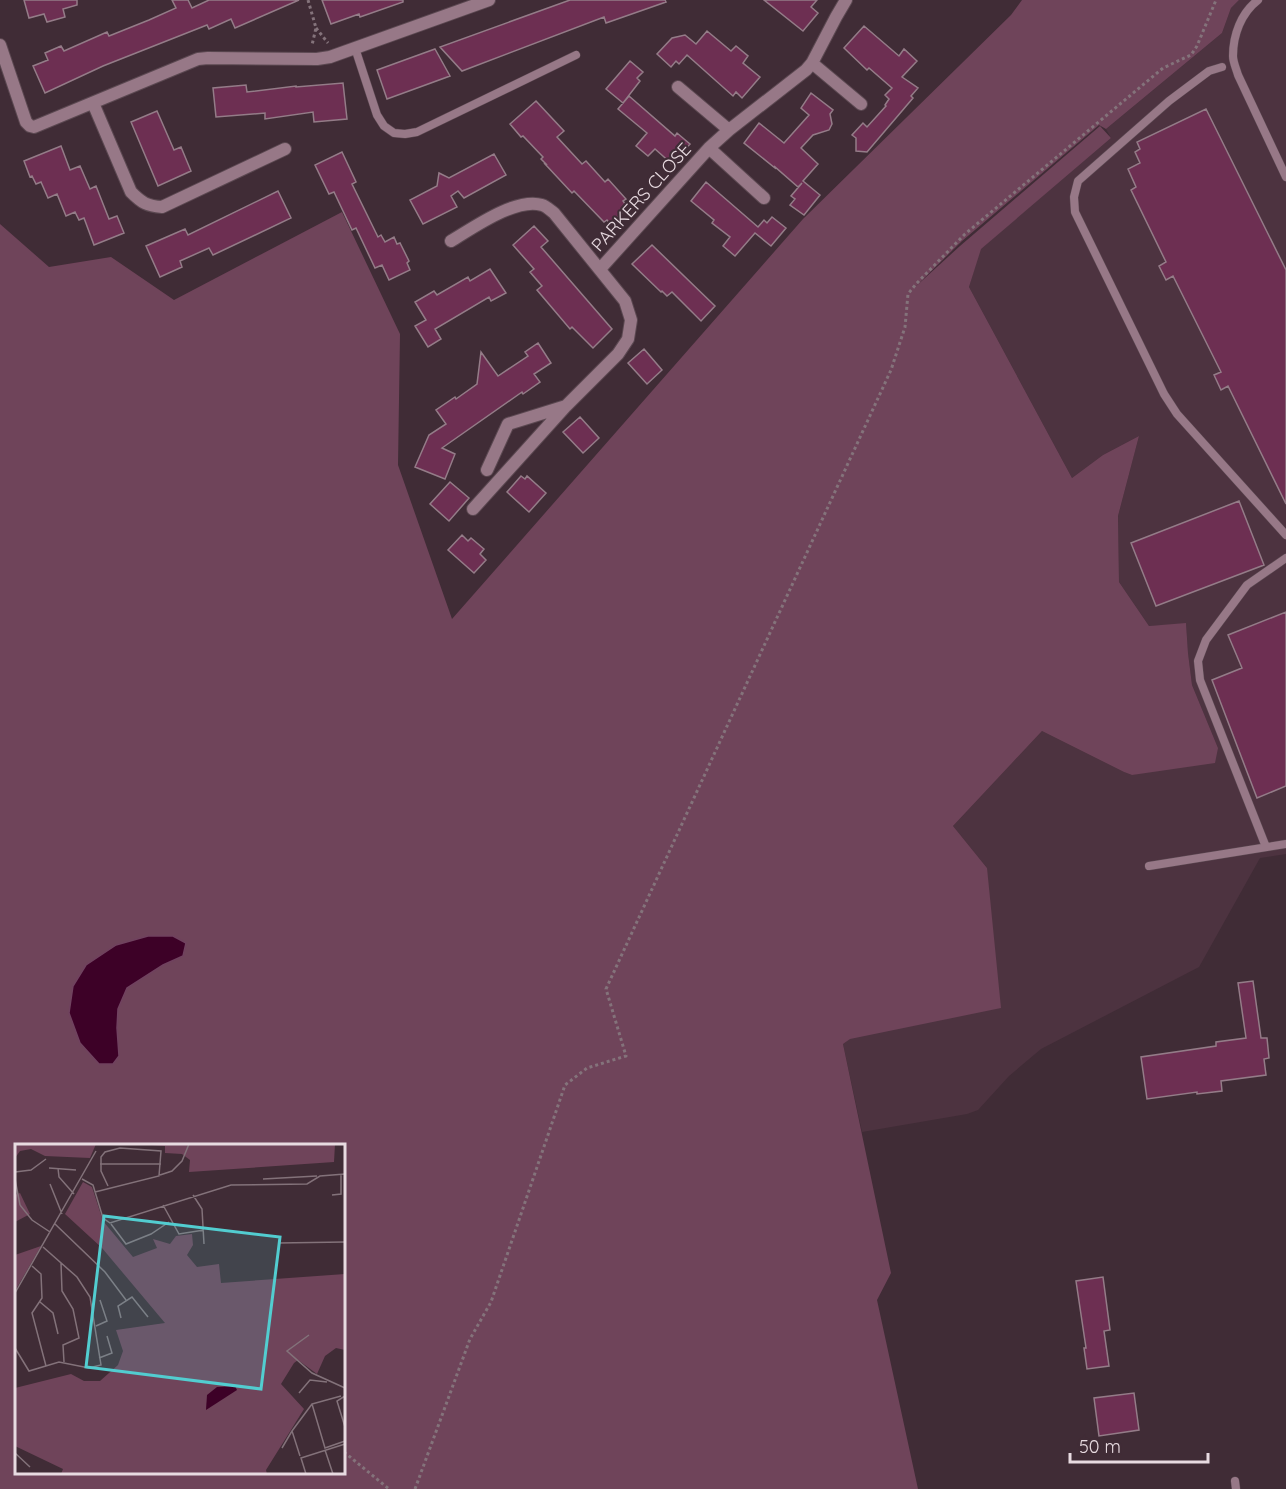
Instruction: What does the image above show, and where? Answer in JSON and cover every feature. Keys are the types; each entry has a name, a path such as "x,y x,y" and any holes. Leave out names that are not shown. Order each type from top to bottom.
{"street":[{"path":"0,45 26,122 34,127 198,59 330,57 489,0"},
{"path":"846,0 812,63 846,99 861,104"},
{"name":"PARKERS CLOSE","path":"600,269 709,148 812,63"},
{"path":"678,87 729,130"},
{"path":"93,103 131,192 149,206 162,207 285,149"},
{"path":"709,148 764,198"},
{"name":"PARKERS CLOSE","path":"451,241 509,208 526,204 542,205 554,213 625,301 631,320 628,339 618,354 566,406 508,424 487,470"},
{"path":"474,509 566,406"}],"lane":[{"path":"1258,0 1246,12 1238,27 1233,58 1238,75 1286,177"},
{"path":"355,48 377,115 384,126 394,133 405,134 417,132 576,56"},
{"path":"1221,67 1209,71 1169,101 1078,181 1074,197 1075,212 1164,394 1177,414 1286,535"},
{"path":"1266,847 1200,680 1198,661 1206,640 1247,585 1286,558"},
{"path":"1149,866 1286,844"}],"path":[{"path":"308,0 316,28 309,58"},
{"path":"415,1489 470,1339 492,1302 565,1085 586,1068 626,1056 606,989 891,370 905,327 908,294 965,234 1163,68 1191,55 1216,0"},
{"path":"345,1453 389,1489"}],"shaded area":[{"path":"1022,0 1239,0 1231,8 1222,33 1106,129 1099,125 962,241 914,288 1100,126 1111,138 981,249 969,287 1072,478 1103,455 1139,436 1118,516 1119,582 1149,626 1186,623 1192,685 1218,748 1215,763 1132,775 1042,731 953,826 987,868 1001,1008 850,1039 843,1044 891,1273 877,1300 918,1489 0,1489 0,224 49,267 111,257 174,300 342,212 400,334 398,465 452,619 803,219 1011,15"},
{"path":"1239,0 1286,0 1286,854 1260,858 1199,967 1041,1049 1009,1076 978,1110 967,1114 862,1132 843,1044 987,868 953,826 1042,731 1132,775 1218,748 1192,685 1186,624 1149,626 1119,582 1118,516 1139,436 1103,455 1072,478 969,287 980,249 1111,138 1106,129 1222,33 1231,8"},
{"path":"148,936 173,936 186,943 183,956 163,965 127,988 118,1009 119,1056 113,1064 99,1064 80,1043 69,1013 73,986 86,965 116,945"}],"building":[{"path":"24,0 77,0 77,5 63,9 65,17 47,22 44,14 29,18"},
{"path":"172,0 188,0 192,8 209,0 299,0 235,28 231,19 209,29 207,25 103,66 45,93 33,66 48,60 45,53 61,46 64,51 107,32 109,36 149,20 176,8"},
{"path":"322,0 403,0 403,2 331,24"},
{"path":"570,0 665,0 666,2 606,23 604,17 462,71 440,47"},
{"path":"764,0 817,0 811,7 818,13 803,31"},
{"path":"864,26 899,56 904,49 917,61 902,77 918,88 911,96 913,98 867,152 856,151 856,138 852,135 863,123 867,127 886,106 889,99 885,95 892,88 869,68 867,70 844,48"},
{"path":"707,31 731,51 736,46 748,56 743,63 760,77 742,98 736,92 733,96 687,55 679,64 676,61 671,67 657,54 672,38 685,35 696,44"},
{"path":"435,49 450,76 387,99 377,70"},
{"path":"630,61 643,72 637,78 640,81 623,103 606,89"},
{"path":"343,83 347,119 314,122 313,112 265,119 265,113 216,117 213,88 246,85 247,92"},
{"path":"811,93 833,110 830,114 832,124 829,130 813,135 801,148 818,164 803,181 820,195 804,215 790,205 795,199 791,196 802,183 798,187 744,143 759,123 784,143 809,115 801,108"},
{"path":"629,96 675,136 677,133 690,144 672,164 655,149 648,156 636,146 647,133 618,109"},
{"path":"536,101 564,131 557,137 582,164 586,161 605,182 608,179 626,199 623,201 628,208 610,224 607,220 604,222 574,191 572,193 545,164 541,159 543,157 510,124"},
{"path":"1206,109 1286,270 1286,504 1228,386 1221,390 1214,375 1221,372 1173,276 1166,280 1159,266 1166,262 1131,190 1136,187 1128,169 1140,163 1135,152 1140,149 1137,142"},
{"path":"157,111 174,150 181,147 191,171 158,186 131,122"},
{"path":"61,146 70,170 80,166 90,189 96,186 109,219 117,216 124,233 94,245 84,218 79,220 75,212 66,216 57,194 48,198 41,182 36,184 32,176 30,177 24,161"},
{"path":"342,152 356,182 352,184 378,237 381,235 385,242 394,237 397,244 400,243 409,261 407,263 410,270 389,280 382,265 375,268 356,228 352,230 334,192 329,194 315,165"},
{"path":"494,154 506,175 464,198 458,191 451,196 457,207 423,224 410,200 437,186 439,173 449,178"},
{"path":"706,182 758,227 764,220 767,223 772,217 786,228 771,246 755,233 735,256 723,246 730,237 712,223 714,220 691,201"},
{"path":"278,191 291,218 213,255 209,248 180,261 182,267 160,277 146,246 185,229 188,235"},
{"path":"534,226 548,241 541,247 612,329 593,348 572,327 570,329 537,290 542,286 530,272 534,269 513,245"},
{"path":"652,245 715,306 701,321 672,292 667,296 661,292 632,264"},
{"path":"490,269 506,293 491,301 489,297 435,329 441,339 428,347 415,326 426,320 415,302 434,291 437,295 468,277 470,281"},
{"path":"538,343 551,363 534,374 540,382 442,448 455,454 445,479 415,467 429,435 446,424 436,410 477,384 481,352 498,376 528,356 525,352"},
{"path":"644,349 662,370 647,384 628,363"},
{"path":"580,417 599,438 583,453 563,432"},
{"path":"521,476 525,479 527,476 546,493 529,512 507,492"},
{"path":"450,482 469,498 449,521 430,504"},
{"path":"1239,501 1264,565 1156,606 1131,543"},
{"path":"462,535 468,541 471,538 484,549 480,554 486,560 474,573 448,550"},
{"path":"1286,612 1286,786 1257,798 1212,680 1242,668 1228,635"},
{"path":"1253,981 1261,1038 1267,1038 1269,1058 1264,1059 1266,1075 1221,1081 1222,1091 1147,1099 1141,1057 1216,1046 1216,1042 1246,1038 1238,983"},
{"path":"1103,1277 1110,1330 1104,1331 1109,1366 1087,1369 1076,1281"},
{"path":"1134,1393 1139,1430 1099,1436 1094,1398"}]}
